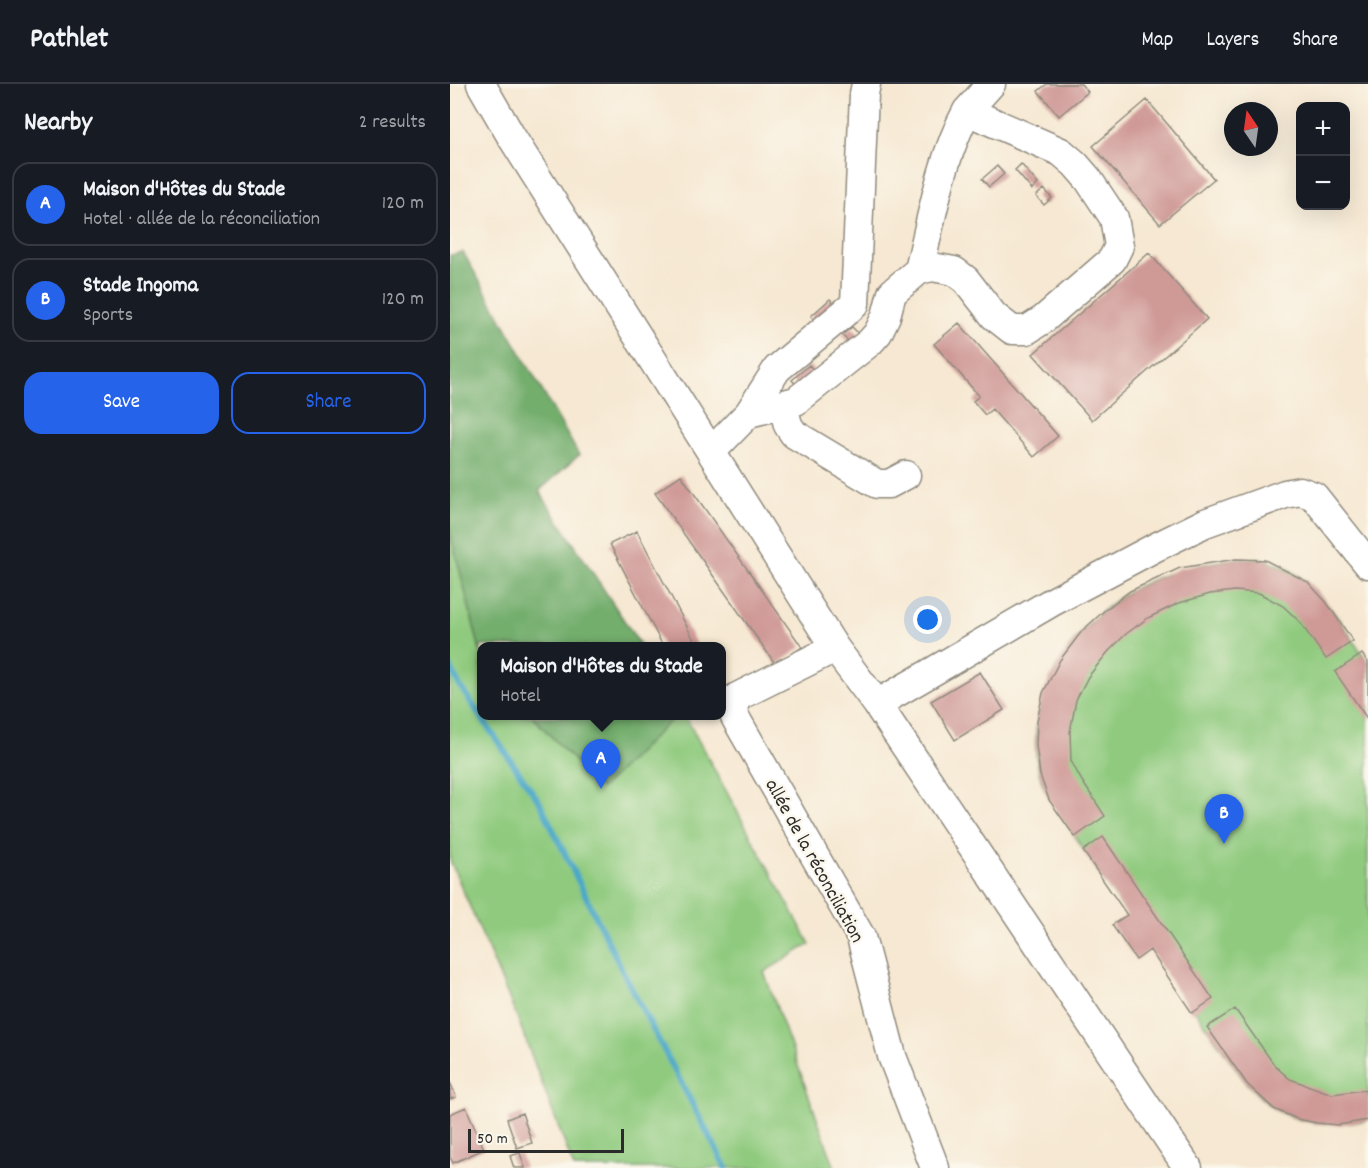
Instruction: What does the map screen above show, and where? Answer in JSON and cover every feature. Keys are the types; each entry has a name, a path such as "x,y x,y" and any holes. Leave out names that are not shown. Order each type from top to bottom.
{"street":[{"path":"481,84 835,648 877,704 1188,1168"},
{"path":"855,304 863,106 866,84"},
{"path":"919,270 948,153 956,131 967,111 991,84"},
{"path":"712,451 749,413 777,369 855,304 892,293 919,270 932,267 954,271 966,280 994,316 1012,330 1027,330 1044,319 1112,260 1119,246 1113,218 1088,179 1075,164 1061,152 967,111"},
{"path":"749,413 796,401 870,342 878,333 886,316 892,293"},
{"path":"783,405 788,425 794,434 877,484 889,484 906,475"},
{"path":"877,704 1052,602 1154,548 1216,519 1285,494 1300,491 1314,496 1368,564"},
{"name":"allée de la réconciliation","path":"835,648 737,696 733,708 735,717 861,938 894,1063 935,1168"}],"green space":[{"path":"463,252 579,455 539,491 638,642 478,642 450,532 450,255"},
{"path":"450,532 478,642 477,720 536,720 601,789 671,720 687,720 810,944 764,972 835,1168 574,1168 517,1017 450,860"},
{"path":"1236,559 1264,560 1297,575 1325,601 1368,662 1368,1120 1332,1124 1298,1119 1272,1107 1247,1084 1100,876 1051,801 1040,776 1036,739 1041,704 1064,655 1091,621 1127,593 1147,582 1189,567"},
{"path":"536,720 671,720 601,789"}],"building":[{"path":"1047,84 1081,84 1088,92 1059,116 1038,91"},
{"path":"1147,100 1214,179 1160,224 1093,146"},
{"path":"1021,164 1038,184 1032,190 1015,170"},
{"path":"997,166 1004,174 989,187 982,179"},
{"path":"1044,189 1052,198 1044,205 1036,196"},
{"path":"1149,253 1207,319 1092,420 1033,354"},
{"path":"830,299 837,306 817,323 811,316"},
{"path":"959,323 1058,436 1034,457 992,409 985,415 973,401 979,396 934,344"},
{"path":"852,327 861,336 851,344 842,335"},
{"path":"809,365 817,374 800,389 792,380"},
{"path":"681,475 802,647 776,665 655,493"},
{"path":"637,531 695,642 661,642 610,544"},
{"path":"1236,559 1265,560 1308,582 1327,603 1353,641 1326,659 1299,621 1283,606 1259,593 1235,591 1210,594 1179,603 1148,618 1126,634 1108,652 1088,677 1076,700 1070,732 1071,761 1105,816 1075,837 1049,800 1040,775 1036,745 1037,721 1043,693 1060,660 1082,631 1130,591 1180,568"},
{"path":"1362,654 1368,662 1368,720 1335,672"},
{"path":"980,672 1004,710 955,740 931,701"},
{"path":"1103,837 1213,999 1192,1013 1150,950 1136,960 1112,925 1127,915 1083,851"},
{"path":"1235,1009 1275,1066 1290,1079 1332,1094 1365,1090 1368,1099 1368,1120 1338,1125 1317,1123 1297,1119 1274,1109 1247,1084 1207,1027"},
{"path":"450,1082 456,1097 450,1099"},
{"path":"466,1107 484,1149 453,1163 450,1157 450,1114"},
{"path":"522,1113 532,1143 517,1148 507,1119"},
{"path":"520,1153 525,1168 514,1168 510,1156"}],"waterway":[{"path":"450,666 459,685 477,711"},
{"path":"483,720 540,803 627,980 726,1168"}],"place":[{"name":"Maison d'Hôtes du Stade","path":"601,789"},
{"name":"Stade Ingoma","path":"1224,844"}]}
